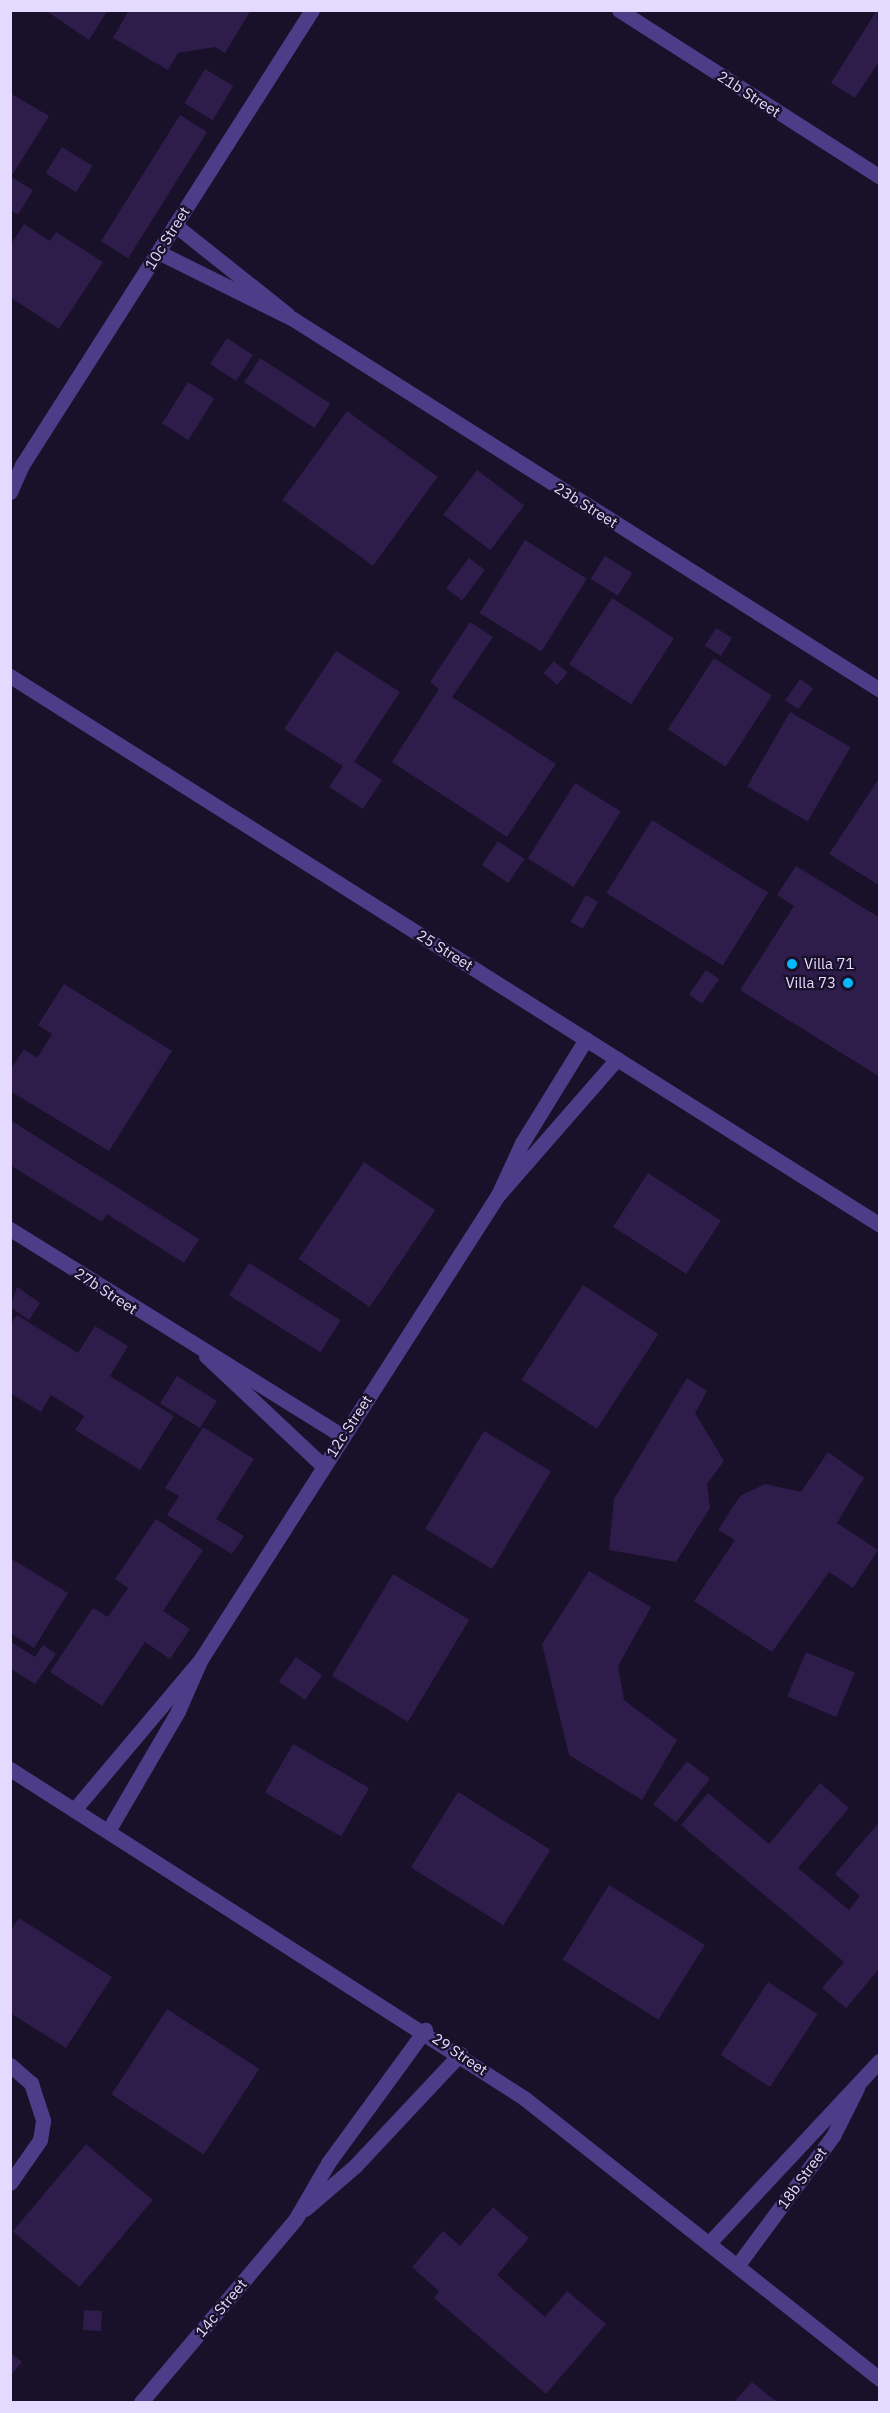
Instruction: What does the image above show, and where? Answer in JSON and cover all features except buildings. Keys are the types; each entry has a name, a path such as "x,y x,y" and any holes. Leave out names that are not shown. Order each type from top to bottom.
{"street":[{"name":"10c Street","path":"10,492 22,465 312,10"},
{"name":"21b Street","path":"619,10 879,177"},
{"name":"23b Street","path":"175,225 240,272 292,319"},
{"name":"23b Street","path":"158,252 292,319 879,690"},
{"name":"10c Street","path":"10,476 22,465"},
{"name":"25 Street","path":"10,676 879,1225"},
{"name":"12c Street","path":"74,1810 201,1659 498,1195 522,1143 586,1039"},
{"name":"12c Street","path":"498,1195 617,1059"},
{"name":"27b Street","path":"10,1229 202,1352 253,1378 342,1436"},
{"name":"27b Street","path":"202,1352 323,1466"},
{"name":"12c Street","path":"108,1831 178,1711 201,1659"},
{"name":"29 Street","path":"10,1769 460,2054 709,2243 879,2379"},
{"name":"14c Street","path":"300,2213 328,2163 425,2030"},
{"name":"14c Street","path":"141,2403 300,2213 355,2166 460,2054"},
{"name":"18b Street","path":"709,2243 879,2060"},
{"path":"10,2065 31,2083 43,2121 40,2140 10,2183"},
{"name":"18b Street","path":"737,2266 833,2136 858,2085"}],"place":[{"name":"Villa 71","path":"792,964"},
{"name":"Villa 73","path":"848,983"}]}
